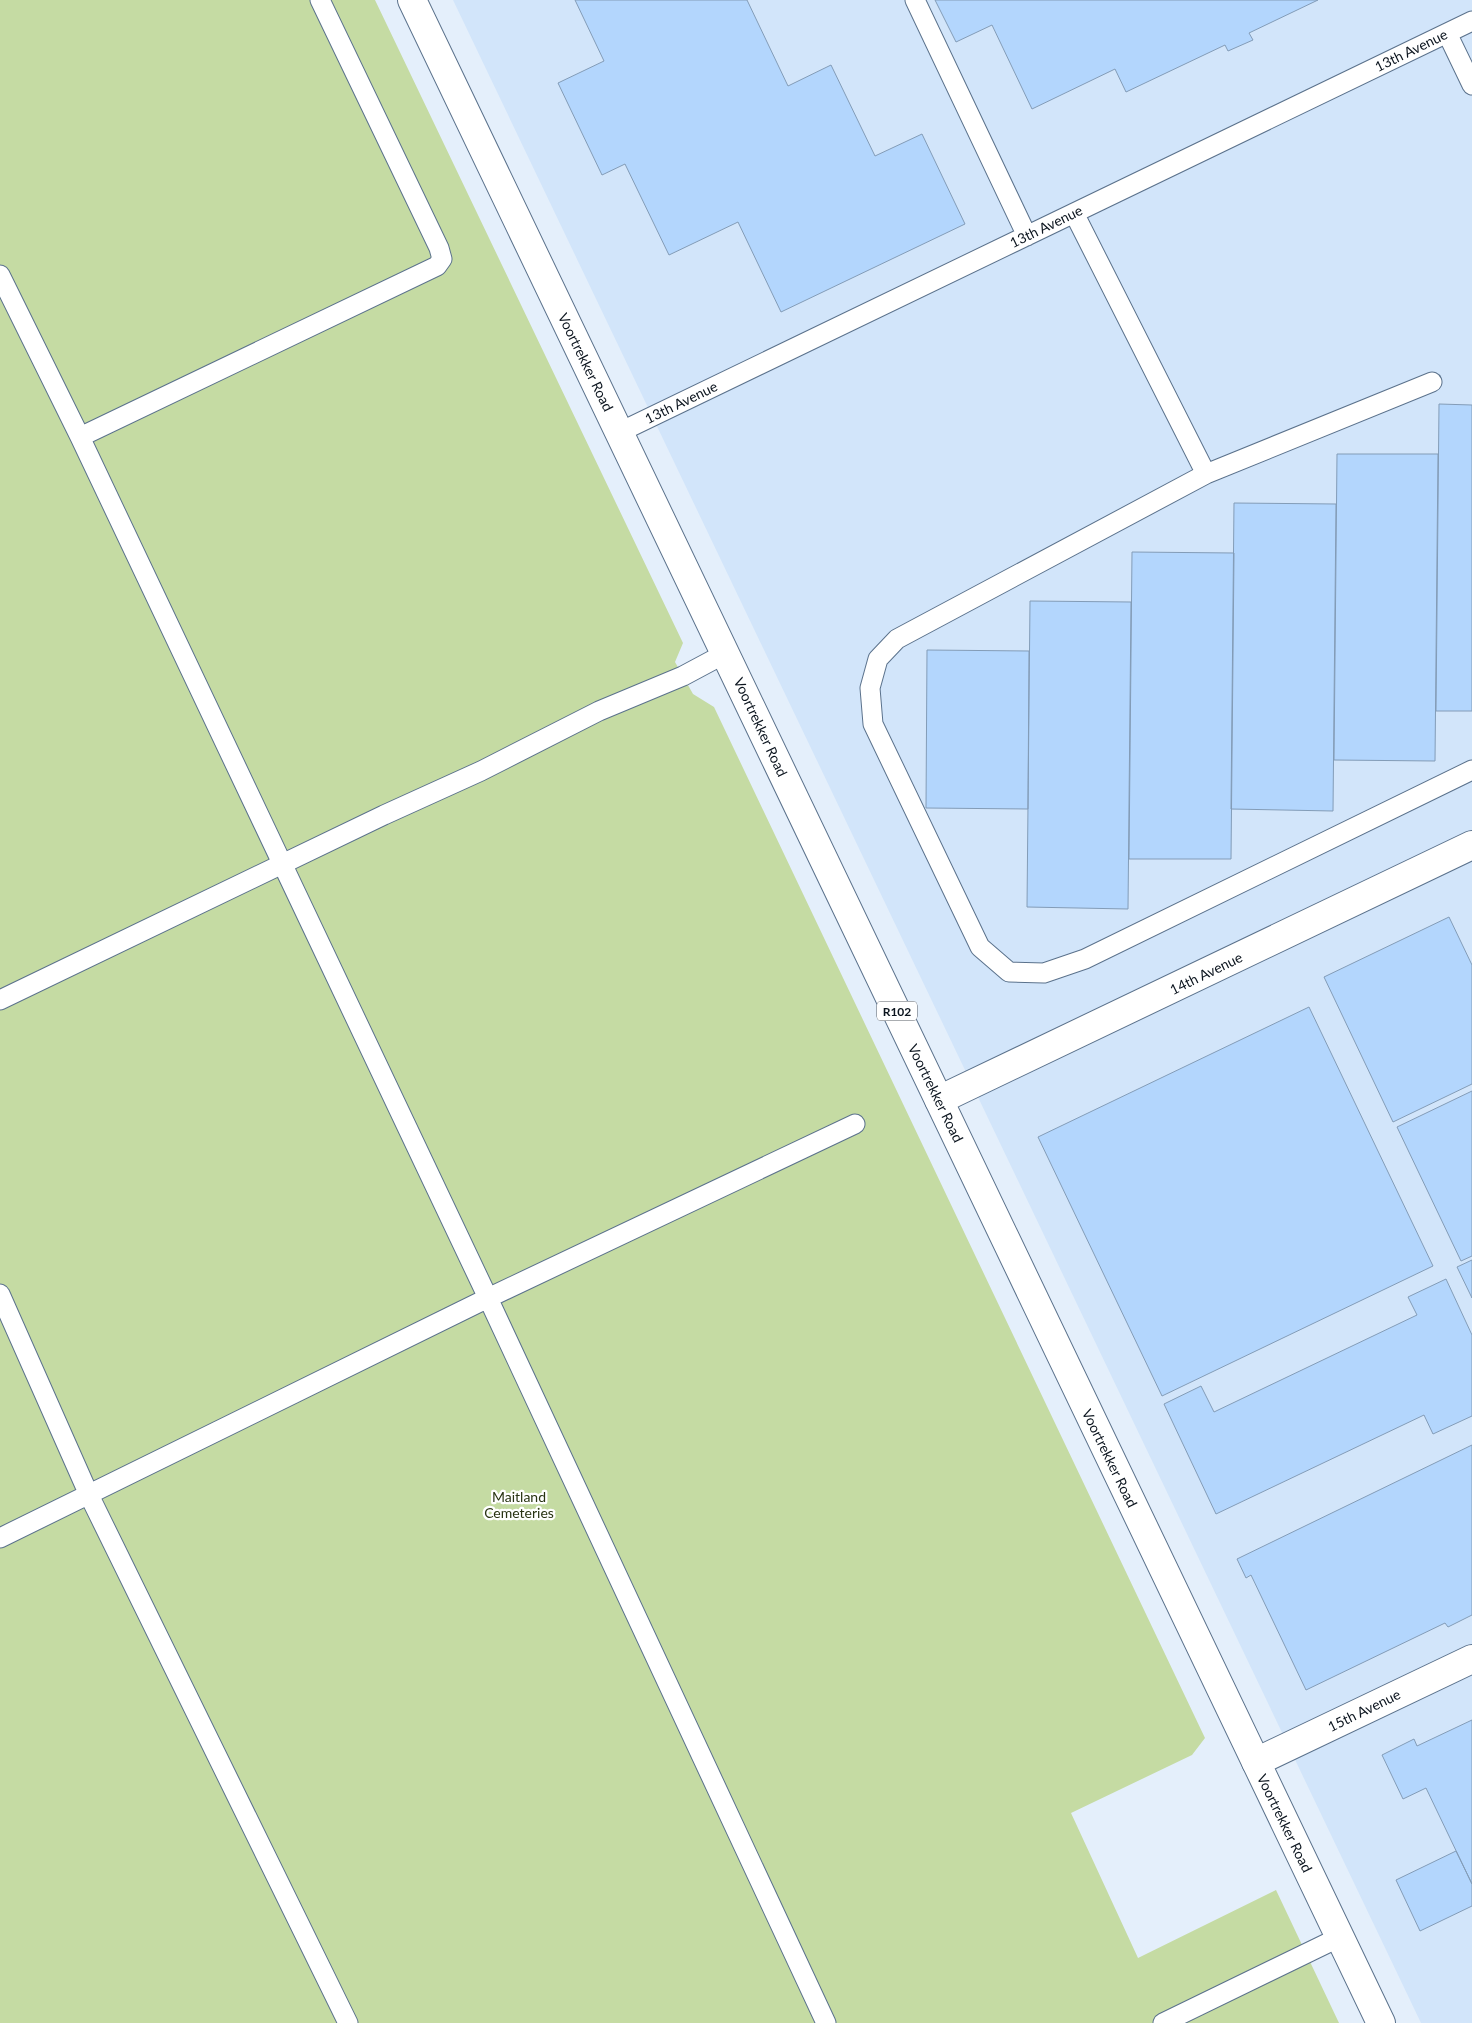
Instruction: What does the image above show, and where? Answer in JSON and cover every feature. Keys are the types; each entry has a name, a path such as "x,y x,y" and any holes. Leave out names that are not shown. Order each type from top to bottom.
{"main road":[{"name":"Voortrekker Road","path":"412,0 1381,2023"},
{"name":"14th Avenue","path":"939,1100 1470,852"},
{"name":"15th Avenue","path":"1256,1762 1472,1659"}],"lane":[{"path":"80,437 437,266 442,259 439,248 320,0"},
{"path":"915,0 1027,236"},
{"name":"13th Avenue","path":"620,432 1472,21"},
{"path":"1447,33 1472,86"},
{"path":"1074,213 1206,474"},
{"path":"0,274 80,437 488,1298 826,2023"},
{"path":"1432,382 1206,474 897,638 878,659 870,688 873,724 980,947 1009,972 1044,973 1085,959 1472,770"},
{"path":"0,1000 376,819 481,771 599,711 683,676 726,653"},
{"path":"0,1538 488,1298 855,1124"},
{"path":"0,1294 89,1495 348,2023"},
{"path":"1163,2023 1340,1937"}],"shaded area":[{"path":"453,0 1472,0 1472,2023 1421,2023"}],"green space":[{"name":"Maitland Cemeteries","path":"0,0 375,0 683,643 675,662 693,694 714,707 1205,1738 1192,1755 1071,1813 1138,1958 1276,1890 1339,2023 0,2023"}],"building":[{"path":"575,0 747,0 788,86 831,65 875,156 922,134 965,224 781,312 738,222 669,255 625,164 602,175 558,83 604,61"},
{"path":"935,0 1318,0 1249,33 1253,40 1228,51 1225,45 1126,92 1115,69 1032,109 992,25 956,42"},
{"path":"1439,404 1472,405 1472,711 1436,711"},
{"path":"1337,454 1438,454 1435,761 1334,760"},
{"path":"1234,503 1336,504 1333,811 1231,809"},
{"path":"1132,552 1234,553 1231,859 1129,859"},
{"path":"1030,601 1131,602 1128,909 1027,907"},
{"path":"927,650 1029,651 1028,809 926,808"},
{"path":"1449,917 1472,965 1472,1084 1393,1122 1324,977"},
{"path":"1309,1007 1433,1266 1162,1396 1038,1137"},
{"path":"1472,1091 1472,1256 1461,1261 1397,1127"},
{"path":"1472,1260 1472,1298 1457,1267"},
{"path":"1446,1279 1472,1335 1472,1416 1433,1434 1424,1415 1216,1514 1164,1404 1201,1386 1214,1412 1417,1315 1408,1297"},
{"path":"1472,1445 1472,1615 1448,1627 1445,1623 1306,1690 1251,1575 1246,1578 1237,1559"},
{"path":"1472,1720 1472,1884 1426,1788 1403,1799 1382,1755 1414,1739 1417,1746"},
{"path":"1456,1851 1472,1884 1472,1906 1420,1931 1396,1880"}]}
